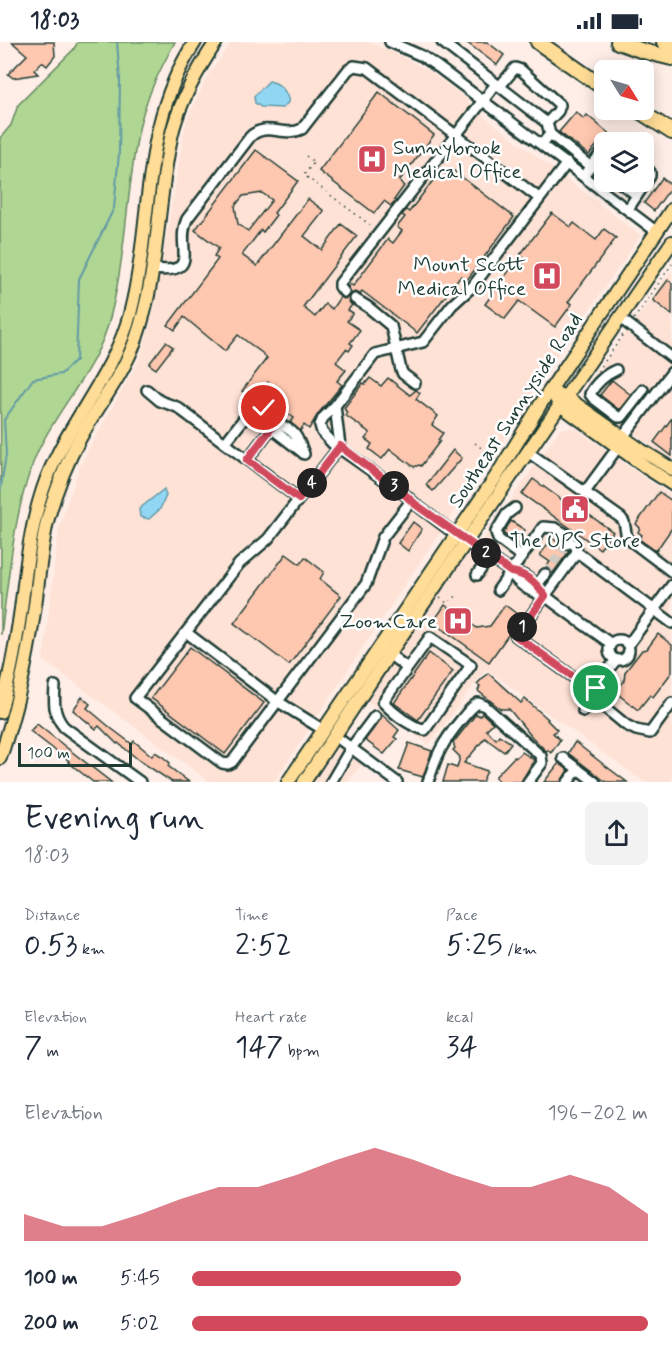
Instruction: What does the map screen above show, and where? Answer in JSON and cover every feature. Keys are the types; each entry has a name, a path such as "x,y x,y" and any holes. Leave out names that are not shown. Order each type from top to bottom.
{"highway":[{"path":"538,42 594,81"},
{"path":"618,42 672,58"},
{"path":"664,42 672,46"},
{"path":"653,120 672,132"}],"main road":[{"path":"0,758 26,661 43,542 52,502 122,339 134,298 155,144 162,114 178,72 195,42"},
{"path":"0,712 15,644 30,536 36,510 55,458 73,423 118,377 139,329 152,269 173,129 195,76 216,42"},
{"path":"148,193 153,208 146,263 152,269"},
{"name":"Southeast Sunnyside Road","path":"304,782 389,654 549,392 672,209"},
{"name":"Southeast Sunnyside Road","path":"288,782 396,622 528,452 672,242"},
{"path":"549,392 621,442 672,484"},
{"path":"621,442 672,470"},
{"path":"389,654 385,649 396,632 396,622"},
{"path":"334,736 331,729 342,712 342,701"}],"street":[{"path":"442,42 547,123 550,134 591,166"},
{"path":"394,43 422,56 594,183"},
{"path":"152,269 170,271 181,265 185,259 182,236 187,219 250,136 261,129 291,133 302,129 348,70 354,66 368,68 539,198"},
{"path":"344,292 340,288 340,283 483,100 515,68 560,105 558,111 547,123"},
{"path":"542,144 550,134"},
{"path":"584,175 594,162"},
{"path":"545,596 533,593 516,581 511,572 490,556 411,501 325,436 320,425 323,418 375,354 419,344 426,339 452,304 473,286 567,163"},
{"path":"605,192 657,232"},
{"path":"628,209 639,192"},
{"path":"355,299 391,326 403,374 415,383"},
{"path":"620,318 672,357"},
{"path":"616,370 610,372 590,394 618,417 622,417 643,390"},
{"path":"585,492 672,372"},
{"path":"147,390 160,401 177,407 299,499"},
{"path":"225,443 252,408 257,406 264,408 271,414 273,426 247,460"},
{"path":"335,406 340,446 268,539 239,564 135,698 222,763 232,762 366,584 383,537 411,501"},
{"path":"273,426 287,427 297,434 304,454"},
{"path":"528,452 621,518 627,538 672,572"},
{"path":"515,508 507,514 496,532 498,539 522,557"},
{"path":"498,590 543,527 561,531 569,536 568,542 576,546 577,552 672,623"},
{"path":"577,552 516,636 600,696 609,711 626,725 650,733 672,703"},
{"path":"477,575 490,556"},
{"path":"511,572 521,573 537,585 545,596 610,643"},
{"path":"537,585 545,574"},
{"path":"583,711 616,660 627,656 628,645 672,585"},
{"path":"187,633 278,701 322,729"},
{"path":"430,637 471,665 425,730 413,727 383,702 407,668 430,637"},
{"path":"610,643 618,639 628,645"},
{"path":"610,643 608,652 616,660"},
{"path":"389,654 407,668"},
{"path":"55,686 55,711 57,719 64,727 140,782"},
{"path":"428,782 444,741 472,707 478,703 485,706 541,756 542,763 528,782"},
{"path":"331,782 351,748 375,716"},
{"path":"334,736 397,782"},
{"path":"563,758 595,782"},
{"path":"568,782 578,769"},
{"path":"121,782 127,773"}],"path":[{"path":"306,156 314,162 304,175 374,228"},
{"path":"475,443 503,465"},
{"path":"447,603 458,595"}],"shaded area":[{"path":"232,42 369,42 403,57 431,72 468,100 481,114 640,237 549,367 504,440 415,569 274,782 210,782 43,660 59,527 80,465 140,358 154,310 186,121 208,75"},
{"path":"672,270 672,461 587,399 584,390"},
{"path":"575,428 650,482 672,495 672,782 644,782 486,669 429,745 365,699 464,558 477,557 537,600 547,585 483,540 560,429"},
{"path":"338,747 362,764 348,782 313,782"}],"green space":[{"path":"78,42 175,42 153,86 141,122 134,157 119,273 104,336 88,369 39,449 24,492 14,540 1,635 0,138 11,125 18,105 73,50"}],"water":[{"path":"269,81 282,88 286,94 289,101 283,108 261,107 255,103 254,96"},
{"path":"164,489 166,496 160,509 149,519 140,517 139,509"}],"building":[{"path":"12,42 54,42 55,56 47,66 42,62 34,70 38,74 13,78 8,74 27,55"},
{"path":"466,42 487,42 504,55 497,65"},
{"name":"Sunnybrook Medical Office","path":"379,92 434,135 399,181 404,186 394,200 396,201 391,206 384,201 374,213 319,171"},
{"path":"576,112 584,119 587,115 607,132 594,132 594,149 589,155 559,132"},
{"path":"256,150 298,181 274,213 276,215 242,255 257,266 308,199 324,211 304,236 322,250 341,224 357,236 303,307 315,317 325,304 332,309 340,297 344,299 349,297 352,305 348,310 353,313 347,321 360,330 350,343 353,345 349,351 346,349 336,362 346,370 337,381 342,385 318,414 309,429 304,425 300,431 290,422 294,418 278,406 276,409 266,404 277,389 268,382 254,400 242,391 267,358 238,335 225,351 184,317 175,330 168,325 218,259 214,256 219,248 195,230","holes":["262,193 272,200 248,231 238,224 235,206 243,196"]},
{"path":"450,168 514,217 467,280 461,276 417,333 362,291 360,294 355,292 350,294 348,287 350,284 353,286 388,239 393,243 402,231 397,227 405,217 402,215 406,210 409,212 441,170 445,174"},
{"path":"662,178 672,186 654,211 644,203"},
{"name":"Mount Scott Medical Office","path":"552,213 571,227 574,223 596,240 604,229 616,238 568,302 572,304 555,327 519,301 505,319 485,304 511,268 521,267 526,260 520,255"},
{"path":"668,280 672,283 672,315 653,300"},
{"path":"166,342 173,347 156,369 149,364"},
{"path":"370,378 381,386 388,378 410,395 416,390 420,393 416,399 438,416 432,425 443,433 438,440 440,441 421,466 414,467 390,449 382,459 369,449 372,444 365,439 370,433 345,415 347,413 344,408 363,383 365,384"},
{"path":"612,380 631,395 619,410 600,395"},
{"path":"672,418 672,456 654,442"},
{"path":"453,450 462,458 433,491 426,485"},
{"path":"533,479 572,507 574,504 613,532 600,549 522,494"},
{"path":"659,492 672,501 672,528 656,551 639,539 642,535 638,532 640,528 636,524"},
{"path":"511,521 525,530 518,545 503,533"},
{"path":"413,522 422,529 408,551 398,543"},
{"path":"552,538 563,549 570,550 553,573 546,567 550,562 540,555"},
{"path":"286,554 300,564 305,557 324,572 320,579 341,596 289,665 234,623"},
{"path":"445,605 477,628 490,626 505,605 521,617 489,662 433,622"},
{"path":"658,634 672,645 672,672 653,697 650,695 638,710 615,692 624,681 625,672"},
{"path":"190,647 264,703 225,754 151,698"},
{"path":"429,653 453,671 418,720 394,703"},
{"path":"488,673 521,703 525,699 557,730 553,733 560,740 551,753 532,737 509,709 501,709 478,691 480,686 477,684"},
{"path":"82,697 90,704 87,708 112,729 132,744 134,741 152,756 155,752 163,757 170,763 168,766 189,782 172,782 117,744 99,726 96,729 73,710"},
{"path":"482,713 493,723 486,730 496,739 499,735 511,743 504,752 485,738 464,763 487,771 482,782 443,782 448,765 457,768 460,757 453,750 455,748 453,743 476,714 480,716"},
{"path":"382,715 399,730 394,737 397,739 384,754 365,740"},
{"path":"37,724 111,782 93,782 30,731"},
{"path":"575,742 627,782 606,782 568,753"},
{"path":"409,743 432,751 423,777 399,770"},
{"path":"522,752 534,760 521,782 500,782 495,777"},
{"path":"559,763 568,770 561,782 544,782"}],"waterway":[{"path":"0,492 6,455 4,420 33,379 61,374 76,360 79,279 114,208 119,153 120,79 117,42"}],"tunnel":[{"path":"545,574 567,544"}],"place":[{"name":"Sunnybrook Medical Office","path":"372,159"},
{"name":"Mount Scott Medical Office","path":"547,276"},
{"name":"The UPS Store","path":"575,509"},
{"name":"ZoomCare","path":"458,621"}],"route":[{"path":"264,408 271,414 275,423 247,460 299,499 340,446 447,528 511,572 521,573 537,585 545,596 516,636 595,692 596,688"}]}
